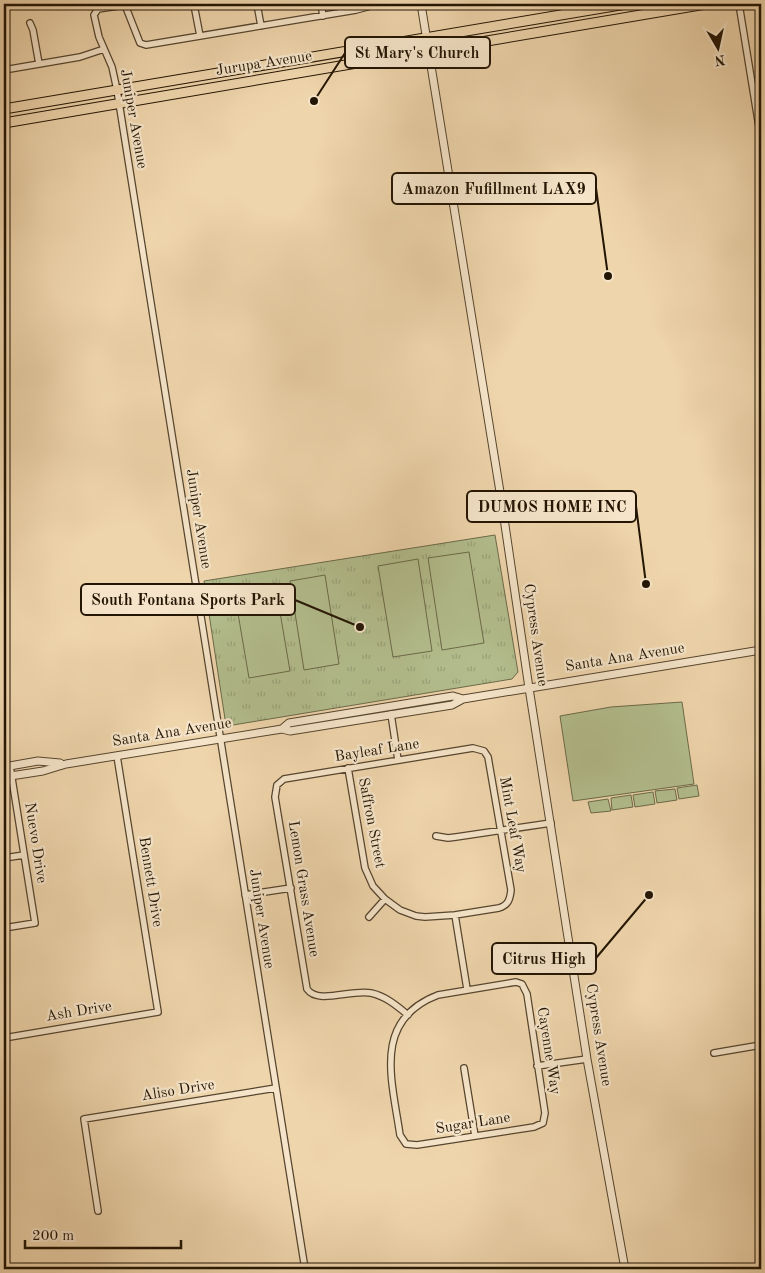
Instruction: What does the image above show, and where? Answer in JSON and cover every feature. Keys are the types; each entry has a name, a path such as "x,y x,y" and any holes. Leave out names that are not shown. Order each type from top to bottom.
{"main road":[{"name":"Jurupa Avenue","path":"4,109 626,4"},
{"name":"Jurupa Avenue","path":"4,123 706,4"}],"street":[{"path":"193,4 200,36 363,9 378,4"},
{"path":"257,4 261,26"},
{"path":"321,4 323,16"},
{"name":"Cypress Avenue","path":"421,4 501,498 528,688 588,1058 625,1269"},
{"path":"739,4 761,139"},
{"name":"Juniper Avenue","path":"200,36 146,45 140,43 125,5 98,9 94,12 96,29 112,67 117,90 305,1269"},
{"path":"30,23 34,30 39,64"},
{"path":"4,70 80,57 104,49"},
{"name":"Santa Ana Avenue","path":"282,728 290,731 452,705 463,699 761,650"},
{"name":"Santa Ana Avenue","path":"8,776 43,771 66,764 282,728 289,723 453,696 463,699"},
{"path":"391,714 398,760"},
{"name":"Bayleaf Lane","path":"277,785 284,779 348,768 473,748 484,750"},
{"name":"Mint Leaf Way","path":"484,750 488,757 510,890 510,900 507,904"},
{"name":"Bennett Drive","path":"118,756 158,1012"},
{"name":"Santa Ana Avenue","path":"7,767 38,761 66,764"},
{"name":"Nuevo Drive","path":"4,928 35,923 7,767"},
{"name":"Saffron Street","path":"348,768 365,868 374,886 385,899 400,910 416,916 434,917 499,908 507,904"},
{"name":"Lemon Grass Avenue","path":"277,785 276,797 307,989 313,995 322,997 351,992 370,993 389,1000 408,1014"},
{"path":"436,836 448,838 551,823"},
{"path":"4,858 24,855"},
{"path":"245,896 292,888"},
{"path":"368,917 385,899"},
{"path":"408,1014 433,997 445,992 467,989 455,915"},
{"name":"Cayenne Way","path":"467,989 516,982 522,984 527,994 545,1113 543,1123"},
{"name":"Ash Drive","path":"4,1038 158,1012"},
{"name":"Sugar Lane","path":"408,1014 397,1030 390,1058 400,1135 406,1144 418,1145 534,1127 543,1123"},
{"path":"714,1053 761,1045"},
{"path":"537,1066 588,1058"},
{"path":"464,1068 475,1136"},
{"name":"Aliso Drive","path":"98,1211 84,1119 276,1088"}],"green space":[{"path":"495,535 518,672 512,679 233,725 225,719 204,581"},
{"path":"469,552 484,643 442,650 428,558"},
{"path":"418,559 432,651 393,657 378,566"},
{"path":"325,575 339,664 304,670 290,581"},
{"path":"275,583 290,671 249,678 234,590"},
{"path":"682,702 694,784 573,801 560,716 611,707"},
{"path":"697,785 699,796 679,799 677,788"},
{"path":"675,789 677,800 657,803 655,791"},
{"path":"653,792 655,804 635,807 633,795"},
{"path":"631,795 633,807 612,810 611,798"},
{"path":"608,799 611,811 591,813 588,802"}],"place":[{"name":"St Mary's Church","path":"314,101"},
{"name":"Amazon Fufillment LAX9","path":"608,276"},
{"name":"DUMOS HOME INC","path":"646,584"},
{"name":"South Fontana Sports Park","path":"360,627"},
{"name":"Citrus High","path":"649,895"}]}
